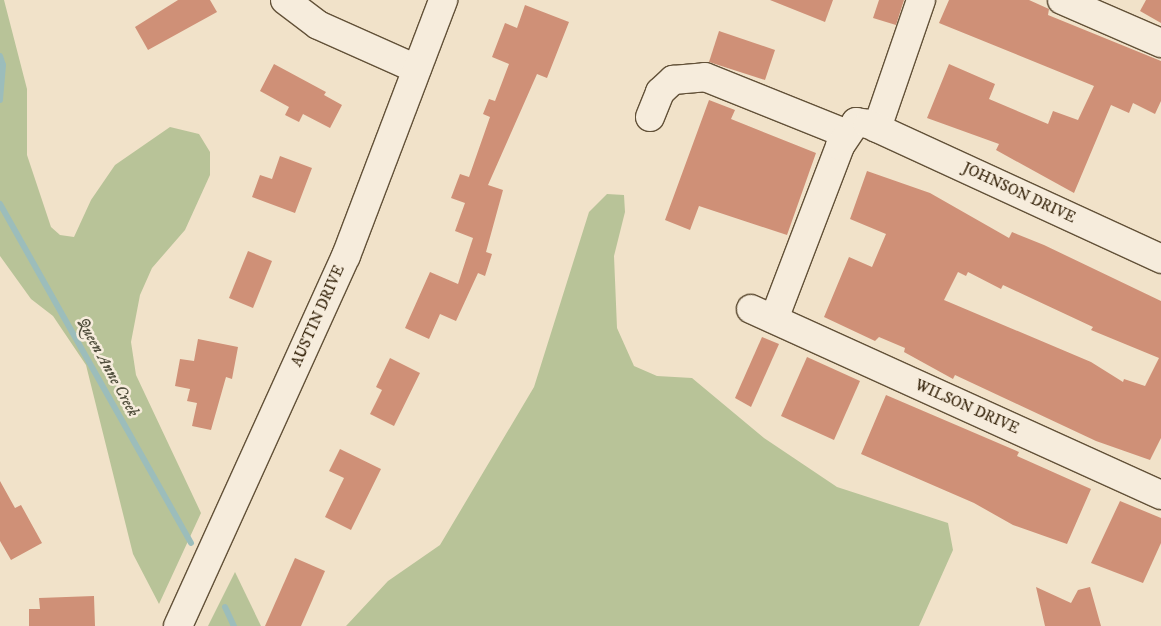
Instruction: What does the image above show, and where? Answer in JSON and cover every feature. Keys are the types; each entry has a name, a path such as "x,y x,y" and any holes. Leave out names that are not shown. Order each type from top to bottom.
{"street":[{"path":"285,0 327,30 416,69"},
{"name":"AUSTIN DRIVE","path":"178,626 346,256 442,0"},
{"path":"650,117 660,92 673,80 705,77 847,134 856,122 877,128 921,0"},
{"path":"1062,0 1161,43"},
{"name":"JOHNSON DRIVE","path":"877,128 1161,259"},
{"name":"WILSON DRIVE","path":"847,134 762,314 1161,495"}],"green space":[{"path":"0,0 4,0 27,89 27,155 51,227 60,235 74,237 91,200 115,165 170,127 199,134 210,152 210,175 185,230 152,268 140,295 131,342 136,375 201,513 159,604 133,554 86,365 53,316 31,299 0,256"},
{"path":"607,194 624,195 625,212 614,256 617,328 634,366 657,376 692,378 764,438 837,487 948,523 953,550 919,626 346,626 388,581 440,545 534,387 589,212"},
{"path":"235,572 261,626 208,626"}],"building":[{"path":"178,0 210,0 217,12 148,50 135,27"},
{"path":"770,0 833,0 825,22"},
{"path":"879,0 904,0 896,25 873,18"},
{"path":"949,0 1029,0 1049,9 1048,15 1161,61 1161,101 1155,114 1133,103 1129,113 1111,105 1074,193 996,150 999,144 927,118 949,64 995,84 989,99 1048,124 1053,111 1078,120 1094,86 939,23"},
{"path":"1146,0 1161,0 1161,23 1140,11"},
{"path":"525,5 569,22 547,78 537,74 488,185 503,190 486,252 492,254 485,276 478,273 456,321 440,314 429,339 405,328 430,272 458,284 473,238 455,231 465,203 451,198 460,174 469,177 490,117 483,114 489,99 495,101 509,64 492,57 505,23 517,28"},
{"path":"719,31 775,50 765,80 709,62"},
{"path":"274,64 326,92 324,95 342,105 330,128 303,114 299,122 285,115 289,107 260,91"},
{"path":"709,100 735,110 731,119 816,153 787,235 699,206 690,230 665,220"},
{"path":"280,156 312,168 295,213 252,197 260,175 272,179"},
{"path":"867,171 930,193 1009,238 1012,232 1044,245 1161,301 1161,438 1150,460 1096,441 955,375 953,379 904,352 905,348 879,337 875,341 824,317 849,257 872,267 886,234 850,219","holes":["958,272 966,276 968,272 1001,289 1003,285 1093,327 1091,330 1159,358 1145,386 1124,379 1123,382 1091,362 944,300"]},
{"path":"248,251 272,261 253,308 229,298"},
{"path":"762,337 779,344 751,407 735,398"},
{"path":"198,339 238,347 232,379 226,377 211,430 192,426 197,403 187,401 190,389 175,386 180,359 194,361"},
{"path":"807,357 860,381 834,440 781,416"},
{"path":"390,358 420,373 394,426 370,414 382,390 376,387"},
{"path":"886,395 1019,452 1017,456 1091,489 1067,544 1013,525 974,503 861,454"},
{"path":"340,449 381,469 351,530 325,517 344,478 329,471"},
{"path":"0,481 15,508 21,505 42,543 11,560 0,541"},
{"path":"1120,501 1161,518 1161,543 1143,583 1091,563"},
{"path":"295,558 325,571 301,626 265,626"},
{"path":"1036,587 1071,603 1078,590 1090,587 1101,626 1045,626"},
{"path":"94,596 95,626 29,626 29,609 40,609 39,598"}],"waterway":[{"name":"Queen Anne Creek","path":"0,56 3,65 0,100"},
{"name":"Queen Anne Creek","path":"0,204 191,543"},
{"name":"Queen Anne Creek","path":"225,607 234,626"}]}
